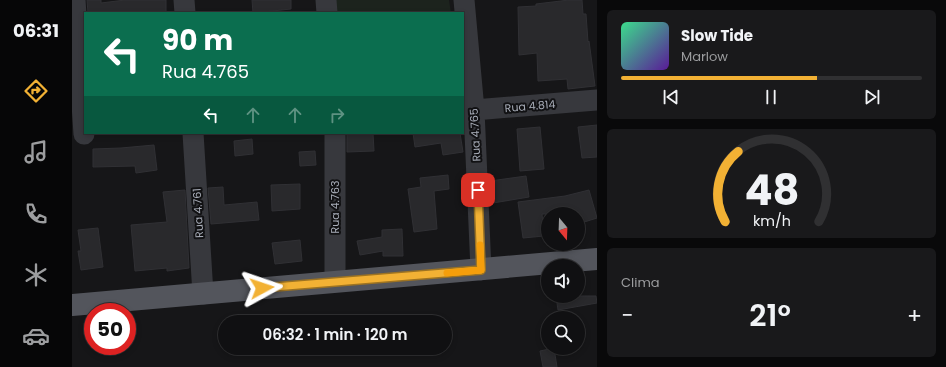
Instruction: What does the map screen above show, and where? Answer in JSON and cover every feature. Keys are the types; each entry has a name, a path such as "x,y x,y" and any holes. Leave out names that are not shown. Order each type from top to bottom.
{"main road":[{"path":"72,306 597,259"}],"street":[{"path":"75,0 83,134"},
{"path":"184,0 185,12"},
{"path":"326,0 327,12"},
{"name":"Rua 4.765","path":"464,0 469,108 481,270"},
{"name":"Rua 4.814","path":"469,108 597,100"},
{"name":"Rua 4.761","path":"193,134 203,294"},
{"name":"Rua 4.763","path":"335,134 335,282"}],"shaded area":[{"path":"333,0 449,0 451,12 334,12"}],"building":[{"path":"87,0 101,0 101,3 125,0 166,0 166,12 88,12"},
{"path":"252,0 291,0 291,9 253,12"},
{"path":"582,0 583,14 586,14 588,42 589,41 595,86 568,89 567,79 538,81 537,53 519,55 518,7 536,6 536,4"},
{"path":"597,125 597,157 582,158 578,127"},
{"path":"540,127 544,169 520,171 517,129"},
{"path":"347,134 373,134 374,151 347,152"},
{"path":"413,134 460,134 463,152 443,155 441,143 415,147"},
{"path":"252,139 253,154 235,156 234,141"},
{"path":"154,145 157,170 136,173 135,166 93,167 93,149"},
{"path":"315,151 316,165 300,166 299,152"},
{"path":"448,175 449,189 434,191 437,229 414,232 408,189 421,187 420,178"},
{"path":"526,176 529,197 493,203 490,181"},
{"path":"300,184 300,209 272,211 271,185"},
{"path":"223,187 224,205 257,202 259,220 211,224 208,188"},
{"path":"185,190 189,268 167,271 167,268 135,271 131,225 167,222 163,192"},
{"path":"589,190 597,218 585,222 585,207 541,207 541,236 523,238 518,202 565,196"},
{"path":"98,228 103,267 81,270 78,251 81,251 78,230"},
{"path":"402,229 403,256 383,256 383,251 360,255 357,241 382,237 382,230"},
{"path":"300,240 302,261 275,264 272,243"},
{"path":"585,296 596,296 597,303 558,310 557,303 585,303"},
{"path":"540,351 541,355 555,355 557,367 543,367"}],"slow traffic":[{"path":"447,273 481,270 480,245"}],"route":[{"path":"262,288 481,270 478,190"}]}
